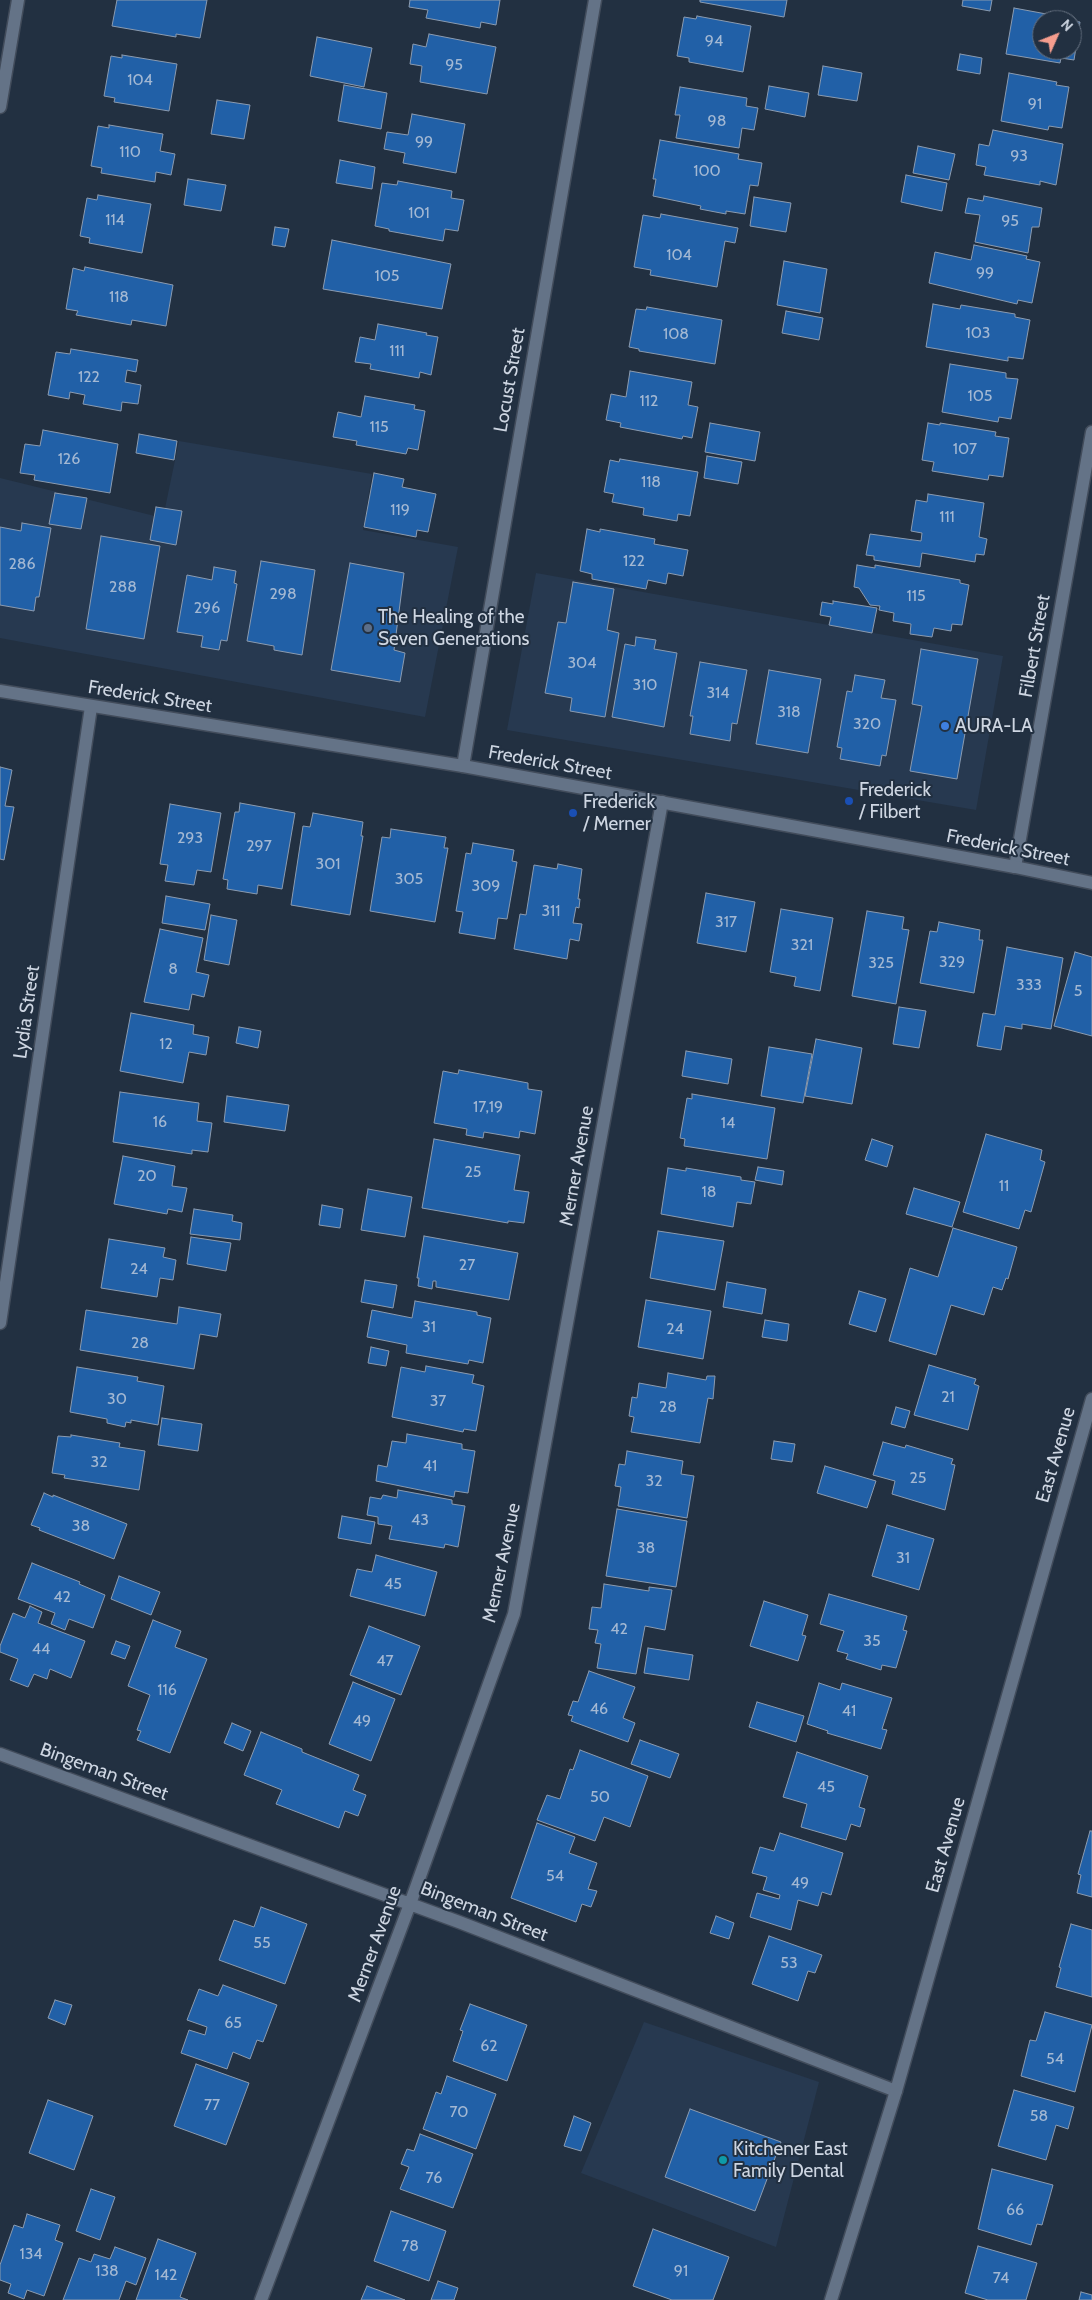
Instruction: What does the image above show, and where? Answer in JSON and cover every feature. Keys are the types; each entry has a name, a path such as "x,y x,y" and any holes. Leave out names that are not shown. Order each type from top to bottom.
{"street":[{"path":"0,106 18,0"},
{"name":"Locust Street","path":"463,766 595,0"},
{"name":"Filbert Street","path":"1015,867 1092,432"},
{"name":"Frederick Street","path":"0,691 463,766 1015,867 1092,883"},
{"name":"Lydia Street","path":"0,1323 91,707"},
{"name":"Merner Avenue","path":"261,2300 410,1904 514,1614 662,802"},
{"name":"East Avenue","path":"831,2300 896,2091 1092,1399"},
{"name":"Bingeman Street","path":"0,1754 410,1904 896,2091"}],"shaded area":[{"path":"179,441 372,474 363,530 458,547 425,717 0,638 0,478 163,518"},
{"path":"536,573 1003,656 976,810 507,730"},
{"path":"644,2022 819,2082 776,2247 581,2173"}],"building":[{"path":"117,0 207,0 200,38 176,34 176,37 112,26"},
{"path":"410,0 500,0 496,25 481,22 480,28 426,18 428,10 409,7"},
{"path":"700,0 787,0 784,17 700,2"},
{"path":"963,0 992,0 990,11 962,6"},
{"path":"1014,8 1032,11 1032,58 1006,54"},
{"path":"697,16 751,26 743,72 689,62 689,58 677,56 684,17 696,19"},
{"path":"429,34 496,47 487,94 420,82 422,66 410,64 413,44 426,47"},
{"path":"317,37 372,48 364,87 310,76"},
{"path":"960,54 982,58 980,74 957,70"},
{"path":"122,55 177,64 169,111 114,102 115,98 104,96 111,56 122,58"},
{"path":"1042,60 1061,60 1060,63"},
{"path":"823,66 862,73 857,101 818,95"},
{"path":"1009,73 1057,82 1056,85 1069,87 1062,128 1049,126 1048,130 1001,121"},
{"path":"344,85 387,93 381,129 338,121"},
{"path":"769,86 809,93 805,117 765,109"},
{"path":"680,87 747,98 746,106 758,108 754,130 742,128 739,148 676,138 680,115 675,115"},
{"path":"217,100 250,105 244,139 211,134"},
{"path":"412,114 465,124 456,173 403,163 405,153 384,149 387,132 408,135"},
{"path":"109,125 163,134 160,151 175,154 171,175 156,172 155,182 101,173 102,168 91,166 98,126 109,128"},
{"path":"993,130 1063,144 1056,185 1040,181 1040,185 984,175 986,167 976,165 979,144 989,146"},
{"path":"660,140 739,154 738,159 762,163 758,186 750,185 745,214 726,211 726,214 700,209 701,206 653,196 656,179 653,179"},
{"path":"918,146 955,154 949,180 913,173"},
{"path":"340,160 375,167 372,189 336,183"},
{"path":"906,175 947,183 942,211 901,202"},
{"path":"188,179 226,185 221,211 184,205"},
{"path":"398,181 452,191 451,198 464,200 458,231 445,229 443,241 389,231 389,229 375,226 382,183 397,185"},
{"path":"98,195 151,204 142,253 89,243 90,238 80,236 87,198 97,200"},
{"path":"984,196 1042,208 1039,227 1032,227 1028,253 975,242 980,215 965,213 968,198 983,201"},
{"path":"754,197 791,203 786,232 750,226"},
{"path":"661,214 738,228 735,243 725,241 717,287 650,275 651,270 634,267 643,215 660,218"},
{"path":"275,227 289,229 285,247 272,245"},
{"path":"332,240 451,264 442,309 323,289"},
{"path":"974,245 1027,256 1026,259 1040,262 1032,303 1018,300 1017,304 929,283 935,252 971,260"},
{"path":"784,261 827,269 820,313 777,305"},
{"path":"85,267 173,285 166,326 132,320 131,325 76,315 78,311 66,309 73,268 84,271"},
{"path":"933,304 960,309 961,305 1015,314 1015,317 1030,320 1023,359 1008,357 1008,361 926,347"},
{"path":"647,307 722,320 715,364 639,351 639,349 629,347 636,309 646,310"},
{"path":"786,311 823,318 819,340 782,333"},
{"path":"378,324 427,333 426,335 438,337 431,375 420,372 419,378 370,369 371,364 355,362 360,337 375,340"},
{"path":"71,349 138,360 136,372 127,370 125,382 141,385 138,404 122,402 121,411 83,404 85,395 70,392 69,399 48,395 56,352 70,354"},
{"path":"950,364 1006,373 1006,378 1018,379 1011,419 999,417 998,422 942,412"},
{"path":"630,371 692,382 688,405 698,407 692,438 683,436 682,439 620,427 621,423 606,420 611,394 626,397"},
{"path":"365,396 415,405 414,409 425,411 418,450 408,448 406,454 356,445 357,441 333,437 338,412 361,417"},
{"path":"710,423 760,432 755,461 705,452"},
{"path":"928,423 940,425 940,423 996,432 995,436 1009,438 1003,477 989,475 988,480 932,471 934,462 922,460"},
{"path":"43,430 118,444 110,493 34,480 35,475 20,473 25,444 40,446"},
{"path":"139,434 177,441 174,460 136,453"},
{"path":"707,456 742,462 738,484 704,478"},
{"path":"620,459 698,472 690,516 678,514 677,521 643,515 644,508 612,502 614,494 604,492 610,460 619,462"},
{"path":"374,473 404,479 402,487 436,494 428,532 417,530 416,537 364,527"},
{"path":"55,493 87,498 81,529 49,524"},
{"path":"928,494 984,503 979,537 987,539 984,555 976,554 975,562 922,553 920,567 874,560 874,556 866,555 870,534 921,541 922,533 911,531 916,500 927,502"},
{"path":"156,507 182,511 176,545 150,540"},
{"path":"22,523 51,528 39,597 36,597 34,611 0,605 0,527 21,531"},
{"path":"587,529 600,532 600,529 655,539 654,544 688,550 683,576 668,573 666,584 648,580 646,589 592,579 592,574 580,571"},
{"path":"101,536 160,546 144,639 86,629"},
{"path":"261,561 315,570 302,655 274,650 274,646 247,641"},
{"name":"The Healing of the Seven Generations","path":"350,563 404,573 394,650 405,653 400,682 331,670"},
{"path":"857,565 875,568 875,565 960,580 960,583 969,585 962,625 952,624 951,631 934,628 932,637 910,634 911,624 893,621 894,613 879,610 880,606 870,605 859,588 854,587"},
{"path":"214,567 236,571 234,583 237,584 227,641 221,640 219,650 201,647 203,636 177,632 187,575 212,580"},
{"path":"573,582 614,589 607,630 619,633 605,717 570,711 572,698 545,693 558,622 566,623"},
{"path":"833,601 877,608 872,633 829,625 831,617 820,615 822,602 833,604"},
{"path":"636,637 656,640 654,649 677,653 664,727 612,717 625,644 635,646"},
{"path":"921,649 978,659 957,779 910,771 922,706 912,704"},
{"path":"700,662 747,670 737,724 732,723 730,741 690,734 693,716 690,716"},
{"path":"769,670 821,679 808,753 756,744"},
{"path":"855,675 885,680 881,698 896,700 886,756 882,755 880,766 840,759 842,748 837,747 847,691 852,692"},
{"path":"0,767 12,770 5,806 14,807 4,860 0,859"},
{"path":"240,803 295,813 282,889 258,885 257,894 227,889 228,880 223,879 235,812 239,812"},
{"path":"170,804 221,813 211,872 197,870 194,885 165,881 168,865 160,864"},
{"path":"313,813 363,822 361,836 363,836 350,915 291,905 303,826 310,827"},
{"path":"391,829 446,837 444,848 448,848 435,922 370,911 382,837 390,838"},
{"path":"473,843 514,850 512,861 517,862 507,919 498,918 495,939 459,933 463,912 456,911 466,853 471,854"},
{"path":"558,864 582,869 578,899 580,899 579,908 576,907 573,923 582,924 579,941 570,939 567,959 514,949 520,914 526,915 534,865 557,869"},
{"path":"706,893 755,902 746,952 697,943"},
{"path":"166,896 210,904 205,930 162,923"},
{"path":"781,909 833,918 820,991 794,986 796,977 770,972"},
{"path":"867,911 904,917 902,929 909,930 896,1004 852,996"},
{"path":"211,915 237,920 229,965 204,960"},
{"path":"939,922 980,930 979,940 983,940 974,993 920,983 930,931 937,932"},
{"path":"160,929 203,938 196,972 209,975 204,997 192,994 189,1010 144,1002"},
{"path":"1007,947 1063,958 1051,1029 1022,1024 1022,1029 1005,1026 1001,1050 977,1046 983,1013 995,1015"},
{"path":"1075,952 1092,957 1092,1036 1054,1026"},
{"path":"899,1007 926,1011 919,1048 893,1044"},
{"path":"131,1013 194,1025 193,1034 209,1037 206,1055 189,1052 183,1083 120,1071"},
{"path":"239,1027 261,1031 258,1048 236,1043"},
{"path":"816,1039 862,1048 852,1104 805,1096"},
{"path":"769,1047 812,1054 803,1103 761,1096"},
{"path":"686,1051 732,1059 728,1084 682,1076"},
{"path":"459,1070 528,1083 528,1089 542,1091 535,1134 520,1131 519,1138 484,1132 483,1138 466,1135 467,1129 434,1123 443,1071 458,1074"},
{"path":"120,1092 199,1103 197,1121 212,1123 208,1152 192,1150 192,1154 113,1142"},
{"path":"692,1094 775,1108 767,1159 684,1146 685,1139 680,1138 687,1098 692,1099"},
{"path":"227,1096 289,1105 285,1131 224,1122"},
{"path":"986,1134 1042,1150 1040,1160 1045,1162 1031,1212 1025,1210 1019,1229 963,1212"},
{"path":"434,1139 520,1155 514,1190 529,1192 524,1223 508,1221 508,1223 422,1208"},
{"path":"872,1139 893,1146 887,1167 865,1160"},
{"path":"123,1156 175,1166 172,1186 187,1188 182,1212 168,1209 167,1214 114,1204"},
{"path":"758,1167 784,1171 782,1185 755,1180"},
{"path":"668,1168 686,1171 686,1168 741,1177 741,1180 755,1182 751,1204 737,1202 733,1227 661,1214"},
{"path":"914,1188 960,1202 952,1227 906,1214"},
{"path":"368,1189 412,1197 405,1237 361,1230"},
{"path":"322,1205 343,1209 340,1228 319,1225"},
{"path":"194,1209 233,1215 232,1221 242,1223 240,1240 190,1234"},
{"path":"953,1228 1017,1247 1008,1279 1006,1278 1002,1290 993,1287 984,1315 951,1305 936,1355 889,1341 910,1268 938,1277"},
{"path":"658,1231 724,1241 715,1290 650,1278"},
{"path":"424,1236 518,1253 509,1300 436,1287 436,1281 433,1281 432,1289 418,1286 419,1278 417,1278"},
{"path":"191,1237 231,1243 226,1271 187,1264"},
{"path":"109,1239 165,1248 163,1257 176,1260 173,1280 160,1278 157,1297 101,1288"},
{"path":"365,1280 397,1285 393,1308 361,1302"},
{"path":"727,1282 766,1289 762,1314 723,1307"},
{"path":"859,1291 886,1299 876,1332 849,1324"},
{"path":"646,1300 711,1311 703,1359 638,1347"},
{"path":"415,1301 477,1312 477,1315 491,1318 483,1363 469,1360 468,1364 406,1353 407,1345 367,1337 372,1310 412,1318"},
{"path":"179,1307 221,1314 217,1337 200,1334 194,1369 80,1350 86,1310 177,1324"},
{"path":"765,1320 789,1324 787,1341 762,1337"},
{"path":"371,1347 389,1351 386,1366 368,1363"},
{"path":"929,1365 976,1379 974,1384 979,1386 968,1430 914,1415"},
{"path":"426,1366 474,1375 472,1383 484,1386 476,1431 464,1429 463,1432 392,1417 401,1367 425,1372"},
{"path":"77,1367 138,1377 137,1381 164,1386 158,1425 131,1420 131,1423 126,1422 125,1427 107,1423 107,1419 70,1412"},
{"path":"668,1373 706,1380 707,1376 715,1376 713,1399 708,1398 700,1443 631,1432 634,1417 629,1416 632,1397 637,1398 639,1383 666,1388"},
{"path":"896,1407 910,1411 905,1428 891,1424"},
{"path":"162,1418 202,1424 198,1451 158,1445"},
{"path":"407,1434 462,1444 462,1449 475,1451 468,1493 455,1491 454,1497 376,1481 378,1465 387,1467 392,1441 406,1443"},
{"path":"71,1435 120,1443 119,1447 145,1451 139,1490 64,1478 65,1475 52,1473 58,1436 71,1437"},
{"path":"774,1441 795,1444 792,1462 771,1459"},
{"path":"883,1442 905,1448 906,1445 953,1459 951,1464 955,1465 945,1510 892,1494 895,1481 873,1475"},
{"path":"627,1451 683,1461 681,1474 694,1476 687,1518 618,1506 621,1487 615,1486 619,1464 625,1465"},
{"path":"825,1466 876,1481 867,1508 817,1493"},
{"path":"398,1490 452,1500 452,1504 465,1506 458,1547 445,1544 444,1548 389,1539 392,1526 378,1524 378,1517 367,1515 370,1497 381,1499 383,1495 397,1498"},
{"path":"44,1493 127,1524 114,1559 39,1530 40,1528 31,1525"},
{"path":"617,1509 687,1521 676,1587 606,1576"},
{"path":"342,1516 375,1522 371,1544 338,1538"},
{"path":"887,1525 934,1539 919,1590 872,1576"},
{"path":"376,1555 437,1572 425,1616 350,1596 357,1569 372,1572"},
{"path":"32,1563 80,1582 79,1584 105,1595 93,1628 69,1619 65,1630 51,1624 55,1613 18,1599"},
{"path":"119,1576 160,1592 151,1615 111,1599"},
{"path":"604,1584 649,1591 649,1587 672,1590 665,1630 645,1626 636,1674 597,1668 601,1644 595,1643 598,1630 589,1629 592,1607 601,1608"},
{"path":"829,1594 907,1616 903,1630 907,1631 896,1668 882,1665 881,1670 846,1659 848,1654 837,1651 844,1631 820,1624"},
{"path":"764,1601 808,1615 802,1635 806,1636 798,1661 750,1646"},
{"path":"30,1606 42,1612 38,1623 85,1641 71,1678 50,1669 47,1679 34,1674 28,1687 10,1680 18,1659 0,1652 0,1646 13,1613 25,1618"},
{"path":"153,1620 181,1631 175,1647 207,1659 170,1753 137,1740 141,1731 137,1730 150,1695 128,1686"},
{"path":"369,1626 420,1646 401,1695 350,1675"},
{"path":"116,1641 130,1646 125,1659 111,1654"},
{"path":"648,1648 693,1655 689,1680 644,1673"},
{"path":"589,1671 635,1687 623,1718 635,1723 628,1742 571,1721 573,1716 568,1715 573,1701 578,1702"},
{"path":"353,1682 395,1699 371,1761 329,1744"},
{"path":"819,1683 840,1690 842,1683 892,1698 882,1729 887,1730 881,1749 827,1733 828,1731 807,1724"},
{"path":"757,1702 804,1716 796,1742 749,1727"},
{"path":"232,1723 251,1731 243,1751 224,1743"},
{"path":"261,1732 302,1749 302,1752 359,1775 353,1790 366,1795 358,1816 345,1811 339,1828 276,1804 282,1790 244,1775"},
{"path":"640,1740 679,1754 670,1778 631,1764"},
{"path":"580,1750 648,1776 630,1827 604,1817 595,1841 537,1820 547,1795 560,1799 570,1769 573,1770"},
{"path":"797,1752 868,1776 859,1807 865,1809 860,1827 851,1824 846,1840 801,1827 807,1804 783,1797"},
{"path":"537,1823 575,1837 569,1853 597,1863 588,1889 597,1891 591,1907 582,1904 576,1922 511,1898"},
{"path":"1090,1831 1092,1831 1092,1897 1077,1893 1081,1875 1078,1874"},
{"path":"780,1833 843,1853 831,1895 822,1892 818,1906 798,1900 791,1930 750,1917 757,1893 779,1899 780,1895 763,1890 767,1877 752,1873 760,1847 774,1851"},
{"path":"261,1907 307,1924 285,1984 219,1960 234,1920 254,1927"},
{"path":"716,1916 734,1923 729,1939 710,1933"},
{"path":"1071,1924 1092,1930 1092,1997 1056,1987 1061,1968 1059,1967"},
{"path":"769,1936 822,1955 815,1973 808,1971 798,2001 752,1984"},
{"path":"223,1985 277,2005 263,2042 257,2040 250,2059 233,2052 227,2069 181,2053 189,2030 205,2035 207,2027 187,2020 199,1989 218,1996"},
{"path":"55,2000 72,2005 65,2025 48,2018"},
{"path":"470,2004 527,2025 507,2081 453,2061 463,2031 460,2030"},
{"path":"1045,2012 1092,2025 1075,2092 1021,2076 1030,2040 1036,2041"},
{"path":"196,2064 249,2083 226,2145 174,2126"},
{"path":"447,2076 496,2094 476,2149 423,2129 436,2092 441,2094"},
{"path":"1014,2090 1074,2107 1068,2129 1056,2125 1046,2160 998,2146"},
{"path":"48,2100 93,2116 74,2170 29,2153"},
{"name":"Kitchener East Family Dental","path":"690,2109 781,2142 755,2211 665,2177"},
{"path":"574,2116 591,2123 581,2151 564,2146"},
{"path":"420,2134 473,2154 453,2208 400,2189 409,2167 401,2164 407,2149 414,2151"},
{"path":"992,2169 1053,2185 1042,2225 1037,2224 1031,2245 978,2229"},
{"path":"91,2189 115,2197 100,2240 76,2231"},
{"path":"391,2211 446,2231 429,2281 374,2261"},
{"path":"27,2214 60,2225 55,2240 63,2243 44,2296 27,2290 24,2299 8,2293 11,2284 0,2280 0,2265 14,2225 23,2228"},
{"path":"653,2229 729,2257 713,2300 672,2300 633,2286"},
{"path":"158,2239 196,2253 180,2297 188,2300 136,2300"},
{"path":"978,2246 1037,2263 1026,2300 988,2300 965,2293"},
{"path":"115,2247 146,2258 136,2285 126,2281 119,2300 63,2300 79,2258 91,2262 94,2254 110,2259"},
{"path":"438,2281 458,2288 454,2300 431,2300"},
{"path":"367,2286 405,2300 361,2300"},
{"path":"1081,2292 1092,2295 1092,2300 1079,2300"}],"place":[{"name":"The Healing of the Seven Generations","path":"368,628"},
{"name":"AURA-LA","path":"945,726"},
{"name":"Frederick / Filbert","path":"849,801"},
{"name":"Frederick / Merner","path":"573,813"},
{"name":"Kitchener East Family Dental","path":"723,2160"}]}
